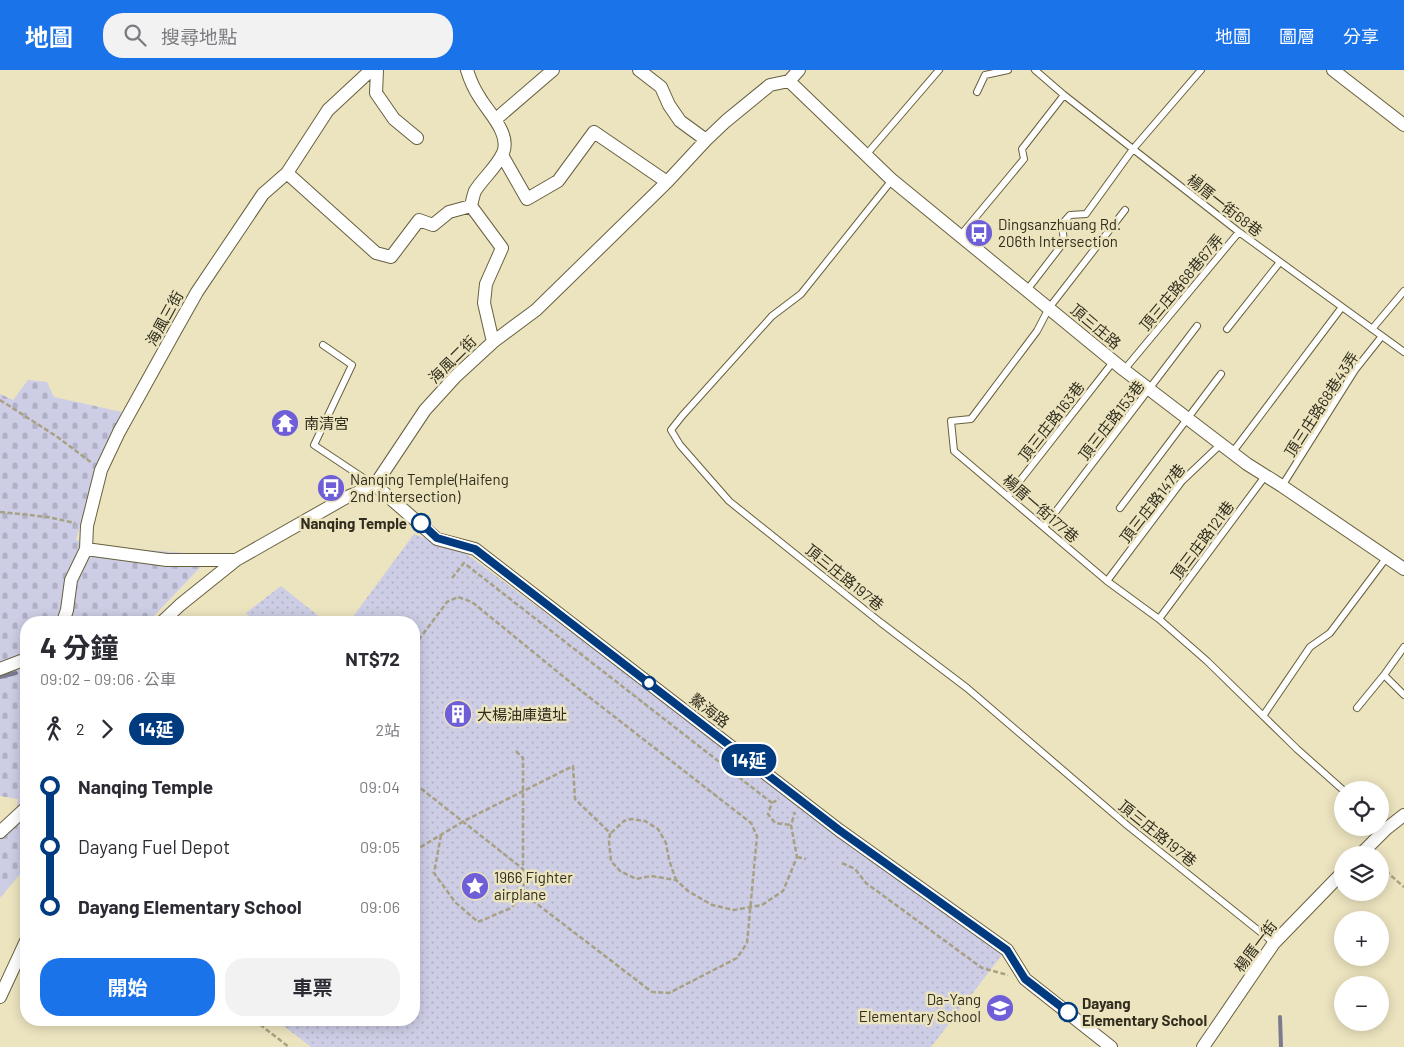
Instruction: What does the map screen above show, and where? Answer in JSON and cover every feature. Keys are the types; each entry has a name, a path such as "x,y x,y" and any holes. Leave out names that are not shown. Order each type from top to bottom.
{"street":[{"name":"海風三街","path":"64,616 71,580 86,549 86,526 101,470 119,432 197,292 263,194 287,173 328,110 371,70"},
{"path":"377,70 376,93 394,120 417,138"},
{"path":"467,70 470,80 481,100 496,118 506,146 492,172 475,192 470,206"},
{"path":"496,118 553,70"},
{"path":"639,70 656,75 669,105 680,120 706,140"},
{"name":"海風二街","path":"375,486 425,410 456,376 492,342 536,310 667,182 726,121 770,85 789,81 799,70"},
{"path":"1333,70 1404,124"},
{"name":"頂三庄路","path":"789,81 892,180 1113,362 1247,464 1404,569"},
{"path":"502,155 527,199 558,182 594,132 667,182"},
{"path":"287,173 376,253 390,256 419,220 433,225 449,212 470,206"},
{"path":"470,206 502,248 486,284 484,303 492,342"},
{"path":"168,616 180,604 236,560 345,498 375,486"},
{"name":"鰲海路","path":"375,486 437,538 475,549 839,830 1007,950 1025,979 1111,1047"},
{"path":"86,549 167,560 236,560"},
{"path":"0,669 20,661"},
{"path":"0,832 20,814"},
{"path":"1389,823 1404,815"},
{"path":"1367,846 1375,836"},
{"name":"楊厝一街","path":"1203,1047 1274,943 1334,881"},
{"path":"0,997 20,954"}],"lane":[{"path":"866,155 940,70"},
{"path":"977,92 985,76 1008,70"},
{"name":"楊厝一街68巷","path":"1036,70 1064,95 1239,232 1404,352"},
{"path":"1027,290 1064,242 1062,224 1070,215 1086,214 1133,149 1201,70"},
{"path":"960,236 1024,159 1022,149 1064,95"},
{"name":"頂三庄路197巷","path":"892,180 801,294 772,316 671,430 680,445 729,501 880,622 967,688 1128,826 1274,943"},
{"name":"楊厝一街177巷","path":"1125,210 1049,308 1037,331 971,419 951,422 954,451 1107,581 1159,620 1207,661 1334,783"},
{"name":"頂三庄路68巷67弄","path":"1124,370 1239,232"},
{"path":"1227,329 1280,262"},
{"path":"1372,329 1404,292"},
{"path":"1232,453 1342,307"},
{"name":"頂三庄路153巷","path":"1044,527 1197,326"},
{"name":"頂三庄路68巷43弄","path":"1282,486 1355,370 1382,336"},
{"path":"322,345 352,365 314,445 375,486"},
{"name":"頂三庄路163巷","path":"1008,496 1113,362"},
{"path":"1120,508 1221,374"},
{"name":"頂三庄路147巷","path":"1107,581 1182,481 1221,444"},
{"name":"頂三庄路121巷","path":"1159,620 1266,475"},
{"path":"1263,716 1310,646 1330,633 1386,558"},
{"path":"1357,708 1404,647"},
{"path":"1384,675 1404,695"}],"path":[{"path":"0,400 56,436 101,470"},
{"path":"0,512 48,517 86,526"},
{"path":"452,578 464,563 772,803 768,814 775,823 791,825 797,857 783,891 762,905 734,910 712,905 688,891 676,880 668,860 666,843 658,829 645,821 631,819 624,821 610,833 611,861 620,871 636,879 651,876 676,880"},
{"path":"420,638 447,602 458,597 472,602 575,686 751,823 757,836 747,943 736,958 669,993 652,992 524,894"},
{"path":"441,835 434,873 455,902 478,922 511,908 524,894 523,758 516,751"},
{"path":"420,847 464,821 573,766 575,799 610,833"},
{"path":"420,788 523,870"},
{"path":"797,857 806,858"},
{"path":"842,862 856,869 866,883 982,968 1025,979"},
{"path":"1389,874 1404,887"},
{"path":"262,1026 289,1047"}],"green space":[{"path":"28,380 47,382 54,397 122,412 101,456 76,540 95,546 212,555 154,616 20,616 20,874 0,898 0,837 15,824 18,799 0,796 0,394 13,400"},
{"path":"414,534 467,554 1002,955 931,1047 311,1047 284,1026 420,1026 420,616 353,616"},
{"path":"281,586 318,616 249,616 246,613"}],"waterway":[{"path":"0,677 16,673"},
{"path":"1280,1017 1281,1047"}],"bus line":[{"name":"14延","path":"421,523 437,538 475,549 839,830 1007,950 1025,979 1068,1012"}],"place":[{"name":"Dingsanzhuang Rd. 206th Intersection","path":"979,233"},
{"name":"南清宮","path":"285,423"},
{"name":"Nanqing Temple(Haifeng 2nd Intersection)","path":"331,488"},
{"name":"Nanqing Temple","path":"421,523"},
{"name":"大楊油庫遺址","path":"458,714"},
{"name":"1966 Fighter airplane","path":"475,886"},
{"name":"Da-Yang Elementary School","path":"1000,1008"},
{"name":"Dayang Elementary School","path":"1068,1012"}]}
